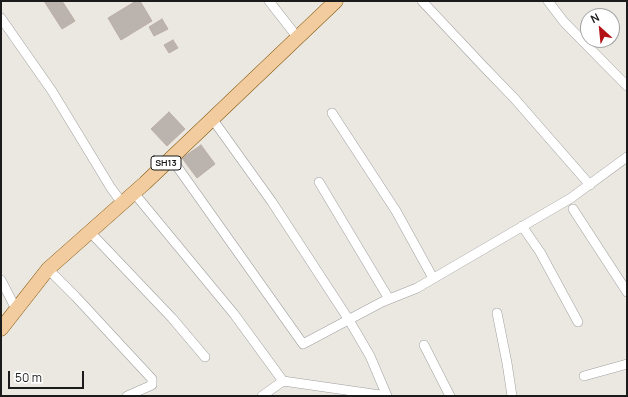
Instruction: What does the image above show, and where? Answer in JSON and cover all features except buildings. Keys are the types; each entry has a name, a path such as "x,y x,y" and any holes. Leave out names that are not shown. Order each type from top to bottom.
{"main road":[{"name":"SH13","path":"1,329 48,269 134,193 336,1"}],"street":[{"path":"269,1 298,38"},
{"path":"422,1 478,62 514,98 590,185"},
{"path":"548,1 564,22 627,86"},
{"path":"1,18 52,91 111,188 122,203"},
{"path":"332,113 396,211 433,278"},
{"path":"134,193 234,314 284,381 321,391 387,396 370,356 349,320 272,202 216,124 210,122"},
{"path":"171,158 303,344 389,299 417,288 571,198 627,157"},
{"path":"319,182 389,299"},
{"path":"573,209 627,292"},
{"path":"522,226 540,252 578,322"},
{"path":"90,232 172,318 205,357"},
{"path":"48,269 152,379 152,385 128,396"},
{"path":"1,280 16,309"},
{"path":"497,313 512,396"},
{"path":"424,345 450,396"},
{"path":"584,376 627,364"},
{"path":"262,396 284,381"}]}
